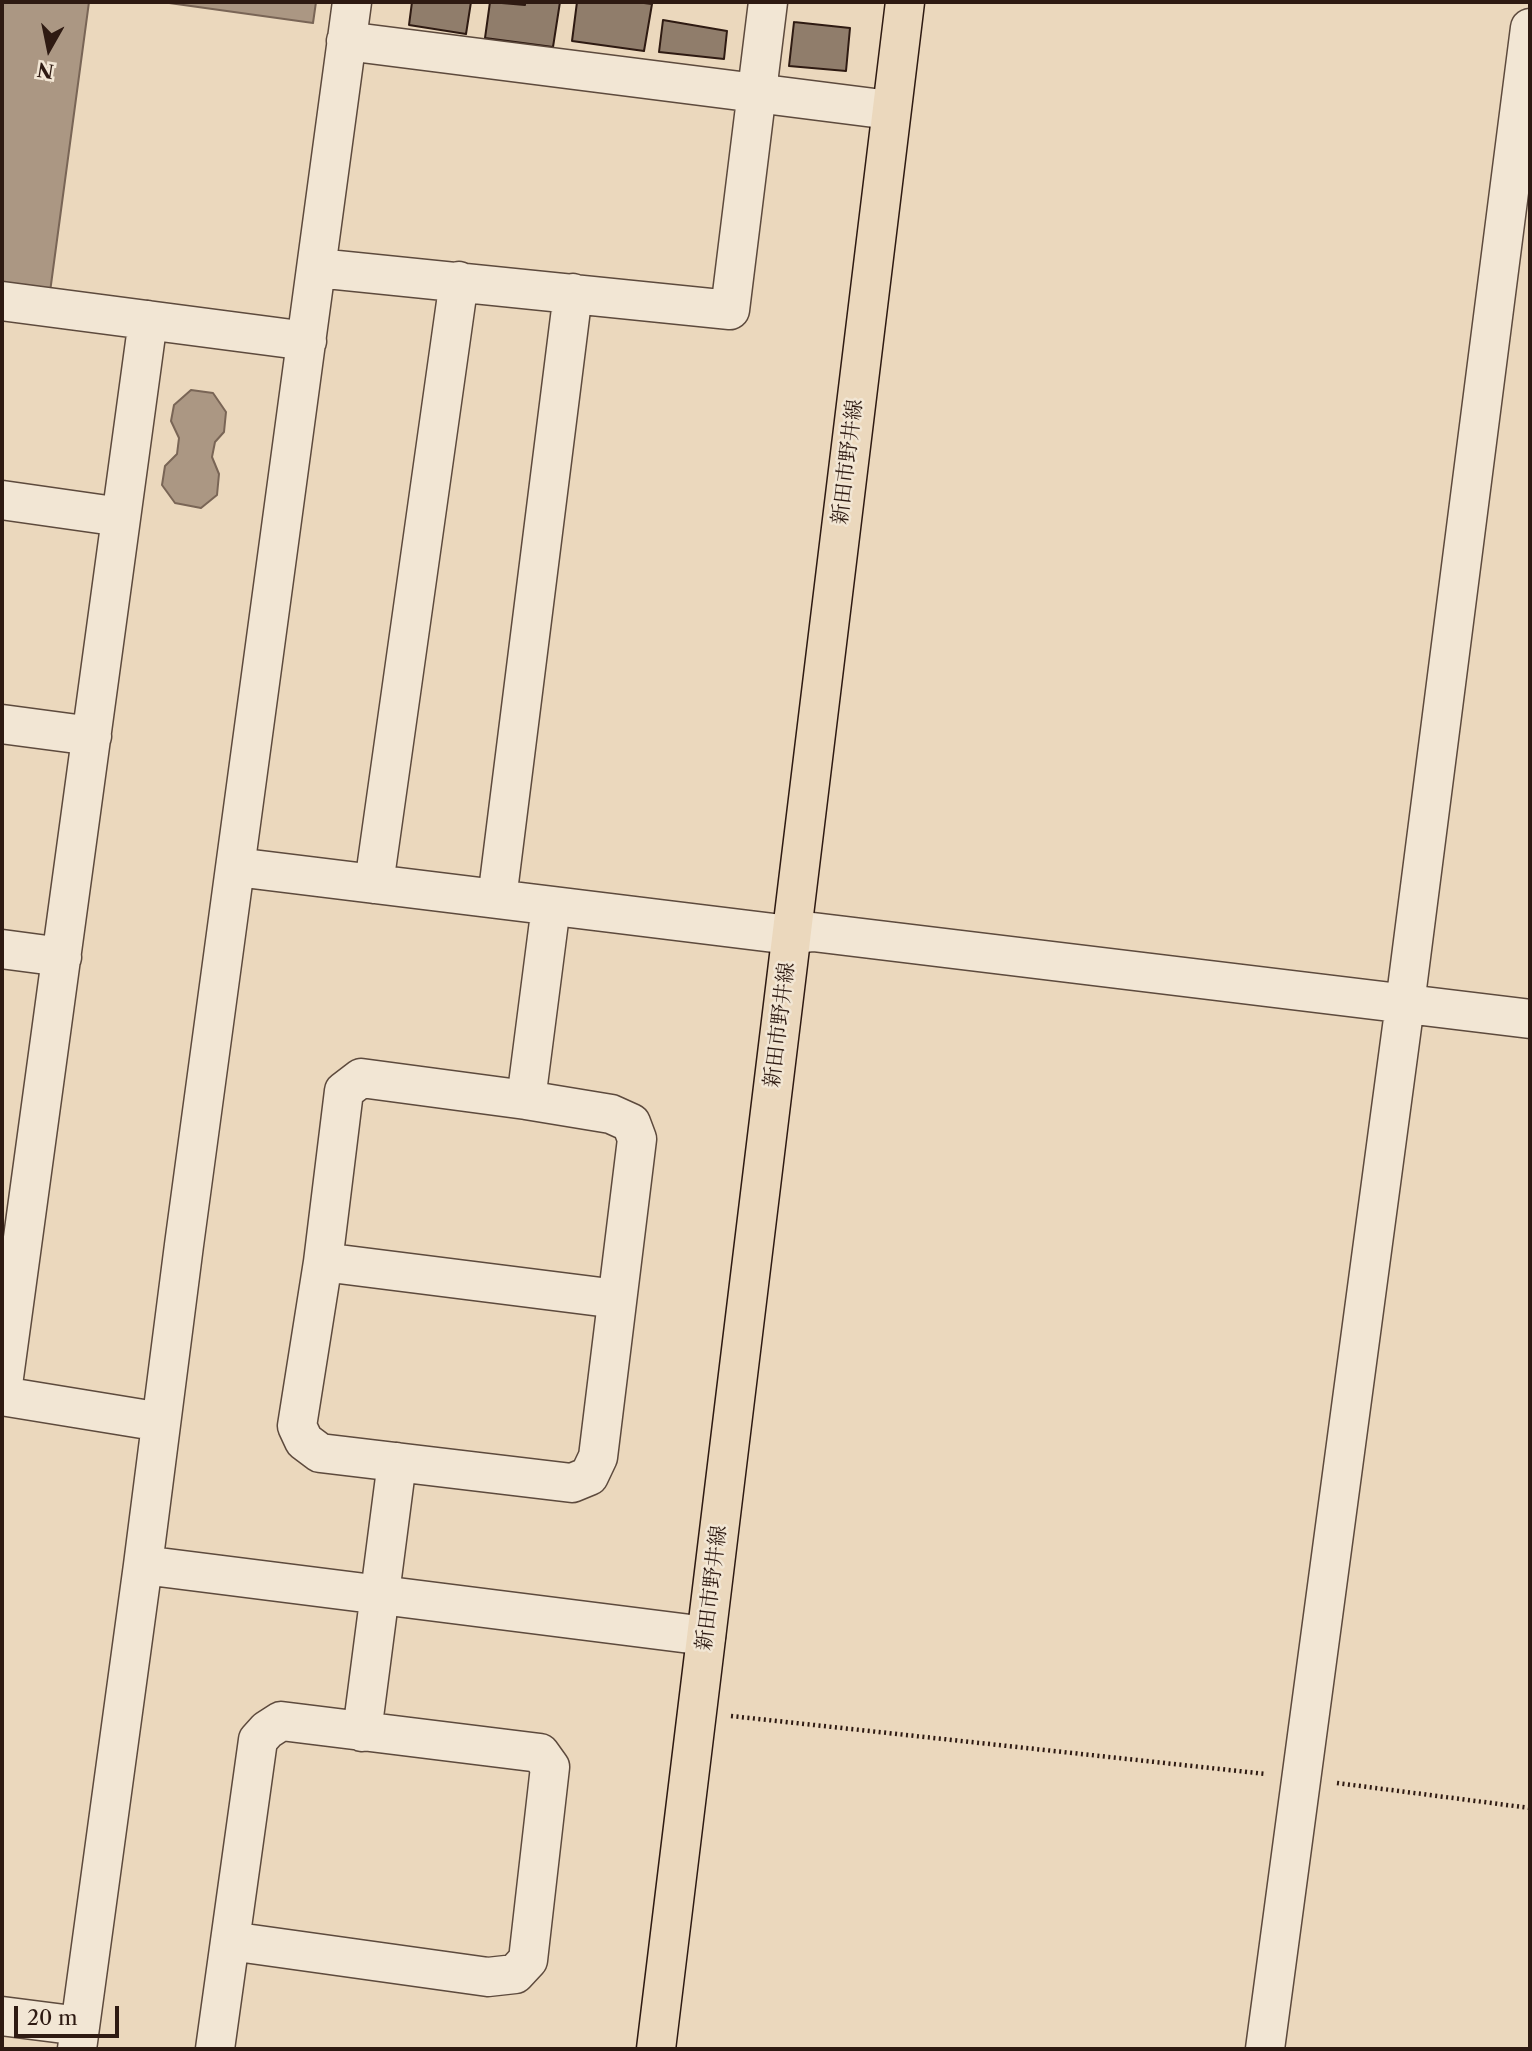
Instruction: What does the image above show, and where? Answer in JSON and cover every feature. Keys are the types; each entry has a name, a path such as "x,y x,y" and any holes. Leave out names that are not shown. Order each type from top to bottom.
{"main road":[{"name":"新田市野井線","path":"656,2049 905,2"}],"street":[{"path":"2,2016 78,2038 352,2"},
{"path":"317,268 730,310 768,2"},
{"path":"1265,2049 1405,1004 1530,28"},
{"path":"346,41 890,110"},
{"path":"374,884 459,281"},
{"path":"497,899 573,293"},
{"path":"2,301 307,341"},
{"path":"148,320 62,957 16,1177 2,1394 162,1422"},
{"path":"2,500 121,517"},
{"path":"2,724 92,736"},
{"path":"236,867 790,935 813,932 1530,1019"},
{"path":"526,1100 551,906"},
{"path":"2,949 62,957"},
{"path":"361,1078 526,1100 611,1114 631,1123 637,1139 598,1457 589,1476 572,1483 320,1453 304,1441 297,1426 323,1262 344,1091 361,1078"},
{"path":"323,1262 617,1300"},
{"path":"362,1732 397,1462"},
{"path":"143,1566 706,1636"},
{"path":"215,2049 230,1941 258,1740 267,1730 281,1721 540,1753 550,1767 528,1960 515,1974 488,1977 230,1941"}],"path":[{"path":"696,1712 1303,1779 1530,1808"}],"shaded area":[{"path":"2,2 89,2 50,292 2,286"},
{"path":"162,2 316,2 313,23"},
{"path":"191,390 213,393 226,412 224,432 215,442 212,457 219,474 217,495 201,508 175,503 162,485 165,466 177,454 179,438 171,421 174,405"}],"building":[{"path":"412,2 471,2 466,34 409,25"},
{"path":"490,2 525,5 525,2 560,2 553,47 485,38"},
{"path":"577,2 652,4 644,51 572,41"},
{"path":"663,20 727,31 724,59 659,52"},
{"path":"794,22 850,28 846,71 789,66"}]}
